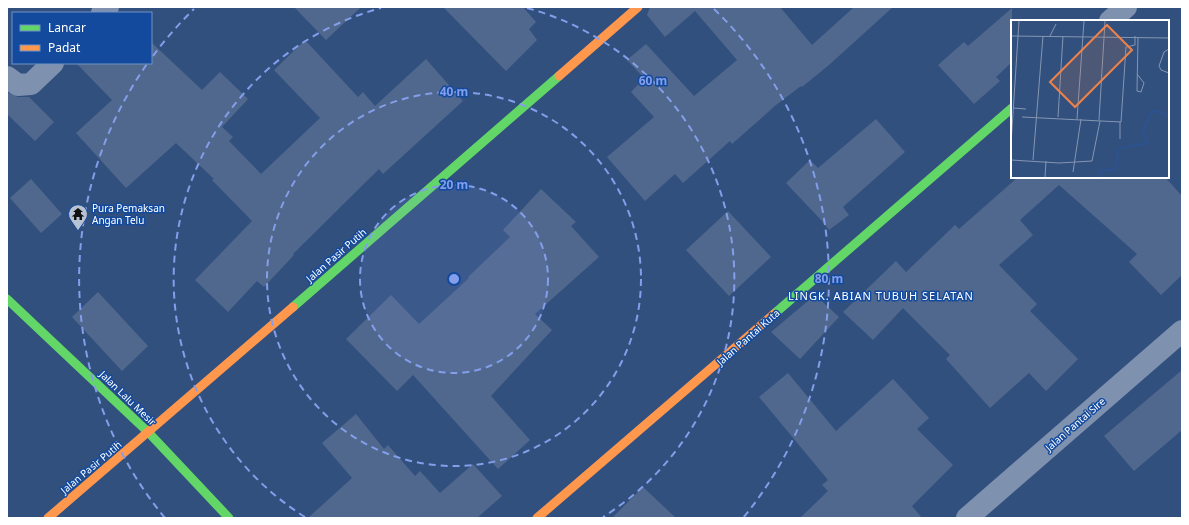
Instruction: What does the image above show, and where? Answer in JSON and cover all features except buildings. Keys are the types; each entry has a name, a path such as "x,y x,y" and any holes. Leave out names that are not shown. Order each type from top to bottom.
{"street":[{"name":"Jalan Pasir Putih","path":"48,518 148,433 638,7"},
{"path":"1111,20 1126,7"},
{"path":"7,77 18,85 31,84 52,64"},
{"name":"Jalan Pantai Kuta","path":"537,518 1011,109"},
{"name":"Jalan Lalu Mesir","path":"7,299 148,433 229,518"},
{"name":"Jalan Pantai Sire","path":"967,518 1182,331"}],"traffic: fast":[{"path":"293,307 559,76"},
{"path":"774,314 1011,109"},
{"path":"7,299 149,433 229,518"}],"traffic: slow":[{"path":"559,76 638,7"},
{"path":"48,518 293,307"},
{"path":"537,518 774,314"}],"place":[{"name":"Pura Pemaksan Angan Telu","path":"78,231"}],"district":[{"name":"LINGK. ABIAN TUBUH SELATAN","path":"881,296"}]}
